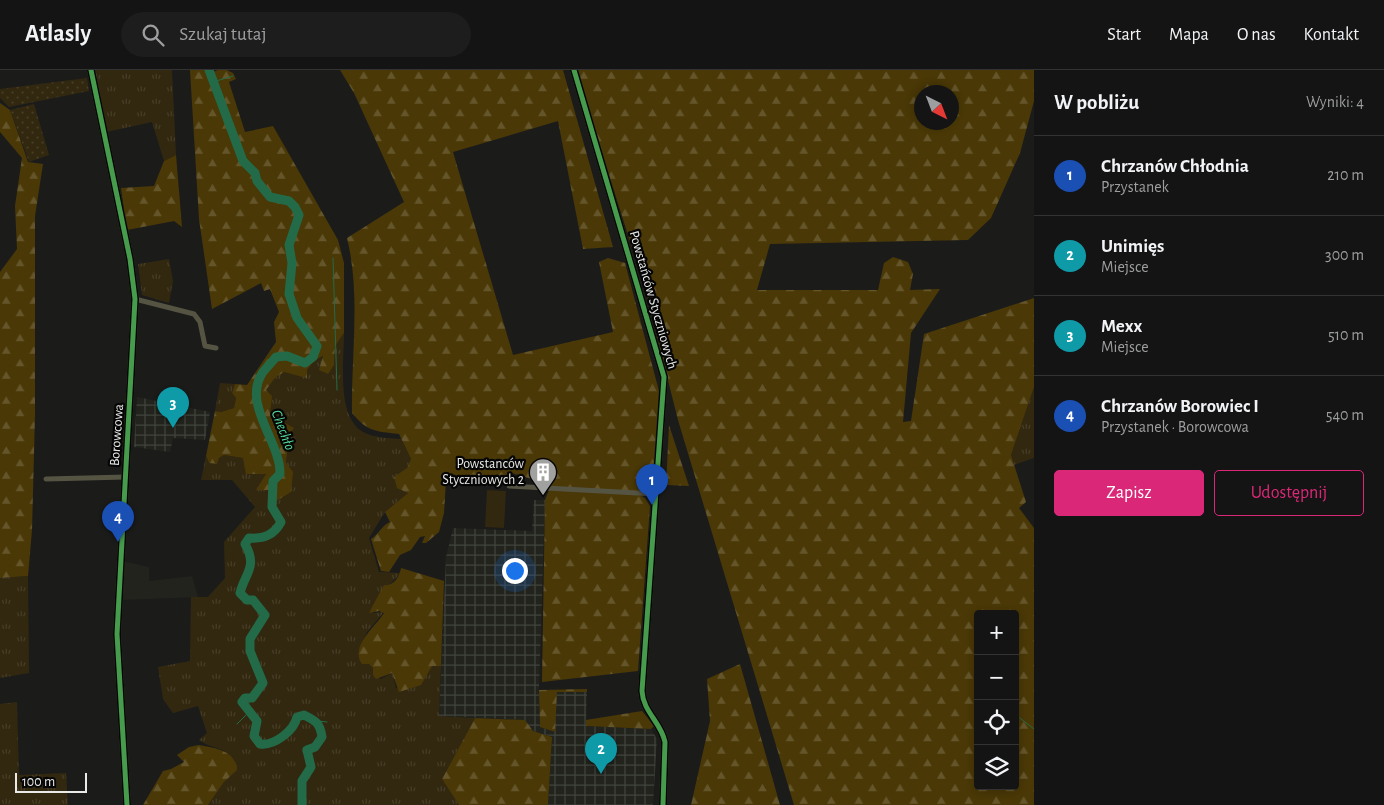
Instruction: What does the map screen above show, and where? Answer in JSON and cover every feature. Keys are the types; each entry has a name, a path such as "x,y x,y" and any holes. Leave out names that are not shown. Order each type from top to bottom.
{"street":[{"name":"Borowcowa","path":"91,70 129,251 136,299 117,634 127,805"},
{"name":"Powstańców Styczniowych","path":"574,70 664,377 642,691 646,708 664,734 666,742 663,805"},
{"path":"136,299 194,314 200,322 205,346 216,348"},
{"path":"46,479 126,477"},
{"path":"509,486 656,494"}],"shaded area":[{"path":"137,397 210,412 205,440 173,438 170,452 134,447"},
{"path":"534,500 545,500 539,691 540,727 555,732 556,692 587,692 586,726 651,729 657,739 653,805 548,805 552,737 533,731 525,720 439,716 446,557 453,528 532,531"},
{"path":"123,561 149,567 149,581 192,576 198,597 121,600"}],"green space":[{"path":"93,70 172,70 176,155 164,161 152,122 106,132"},
{"path":"190,70 206,70 208,74 218,70 227,70 233,73 236,79 229,82 245,132 273,126 338,240 344,263 344,333 335,346 334,365 328,374 319,370 323,356 314,361 307,370 307,378 284,372 275,378 266,390 272,396 270,415 294,428 290,433 282,434 280,442 288,447 286,463 293,472 291,492 273,503 269,499 269,490 256,490 266,474 246,474 243,458 224,455 219,458 217,464 209,463 206,456 215,411 221,412 234,408 236,398 232,393 235,384 247,385 276,342 274,322 279,312 270,289 264,291 261,283 212,309 199,219"},
{"path":"340,70 563,70 613,247 583,249 558,121 453,152 513,355 613,332 599,262 608,258 625,263 659,391 654,483 640,491 640,495 645,498 650,506 638,671 542,682 545,500 551,485 512,473 509,482 446,480 444,513 439,532 426,543 422,543 425,536 420,537 411,550 400,555 389,572 381,571 371,539 390,522 385,512 408,493 397,488 394,477 407,468 411,459 399,434 372,430 352,413 354,281 347,238 404,202 354,93"},
{"path":"576,70 1034,70 1034,101 1020,153 991,218 968,240 770,244 757,290 878,290 884,263 893,257 908,262 913,274 910,290 940,289 911,333 903,422 911,421 924,334 1034,298 1034,387 1011,455 1026,502 1019,508 1034,528 1034,805 794,805 678,420 645,289"},
{"path":"87,78 89,91 9,107 0,98 0,89"},
{"path":"0,103 10,110 28,162 43,164 35,216 35,415 32,530 28,576 0,578 0,272 17,249 15,206 22,158 0,132"},
{"path":"34,104 49,155 29,162 10,110"},
{"path":"176,155 182,227 174,221 127,230 121,188 154,186 164,161"},
{"path":"169,259 173,281 169,303 142,295 138,264"},
{"path":"344,333 343,387 345,401 354,425 363,432 376,437 401,439 411,459 407,468 408,493 385,512 369,538 379,572 401,573 388,586 373,613 384,612 367,632 358,652 373,668 373,675 381,679 392,673 396,688 402,689 412,685 432,665 441,666 439,716 475,718 442,779 459,805 208,805 224,782 236,770 230,756 226,752 199,740 207,733 198,706 173,713 163,699 158,667 190,661 191,597 208,597 225,578 224,542 255,507 232,480 201,480 206,456 209,463 217,464 219,458 224,455 243,458 266,474 257,490 269,490 286,464 288,447 280,442 283,420 270,415 271,409 266,390 275,378 284,372 307,377 307,370 314,361 324,356 334,365 335,346"},
{"path":"220,383 235,384 232,393 236,398 234,408 221,412 215,411"},
{"path":"1034,387 1034,458 1014,465 1011,455"},
{"path":"669,425 689,486 666,485"},
{"path":"487,490 506,491 504,528 485,527"},
{"path":"401,568 444,581 441,666 432,666 421,685 399,692 392,673 376,679 373,675 373,668 369,664 362,664 359,651 365,637 384,613 379,611 369,613 371,609 384,585 396,580"},
{"path":"28,576 29,673 0,678 0,578"},
{"path":"740,664 780,805 691,805 710,721 707,679"},
{"path":"587,689 587,692 557,692 555,732 540,727 539,690"},
{"path":"17,702 19,775 66,773 68,805 0,805 0,704"},
{"path":"642,711 654,726 651,729 586,726 586,720"},
{"path":"475,718 525,720 533,731 552,737 548,805 459,805 442,779"},
{"path":"199,745 223,751 233,758 236,763 237,770 224,782 208,805 143,805 163,771 184,762 177,755 189,747"}],"waterway":[{"name":"Chechło","path":"209,70 243,161 255,173 257,181 270,197 289,201 299,215 289,245 292,263 289,294 297,318 317,346 313,357 305,363 287,356 276,357 263,372 257,384 259,410 279,462 280,474 273,481 272,507 281,522 272,533 264,537 249,538 245,544 249,552 250,564 240,593 247,600 253,600 265,615 250,639 250,651 263,683 252,698 245,698 242,702 257,721 254,736 260,744 271,743 288,732 297,717 304,715 317,723 320,728 322,737 315,747 307,750 311,767 302,781 302,805"},
{"path":"213,82 233,76"},
{"path":"333,258 337,390"},
{"path":"237,724 250,711"},
{"path":"1020,718 1034,729"},
{"name":"Chechło","path":"318,721 327,722"}],"cycle path":[{"path":"91,70 130,259 135,299 117,634 127,805"},
{"path":"574,70 664,377 642,691 645,705 660,729 665,742 663,805"}],"place":[{"name":"Mexx","path":"173,428"},
{"name":"Powstanców Styczniowych 2","path":"543,496"},
{"name":"Chrzanów Chłodnia","path":"652,505"},
{"name":"Chrzanów Borowiec I","path":"118,542"},
{"name":"Unimięs","path":"601,774"}]}
